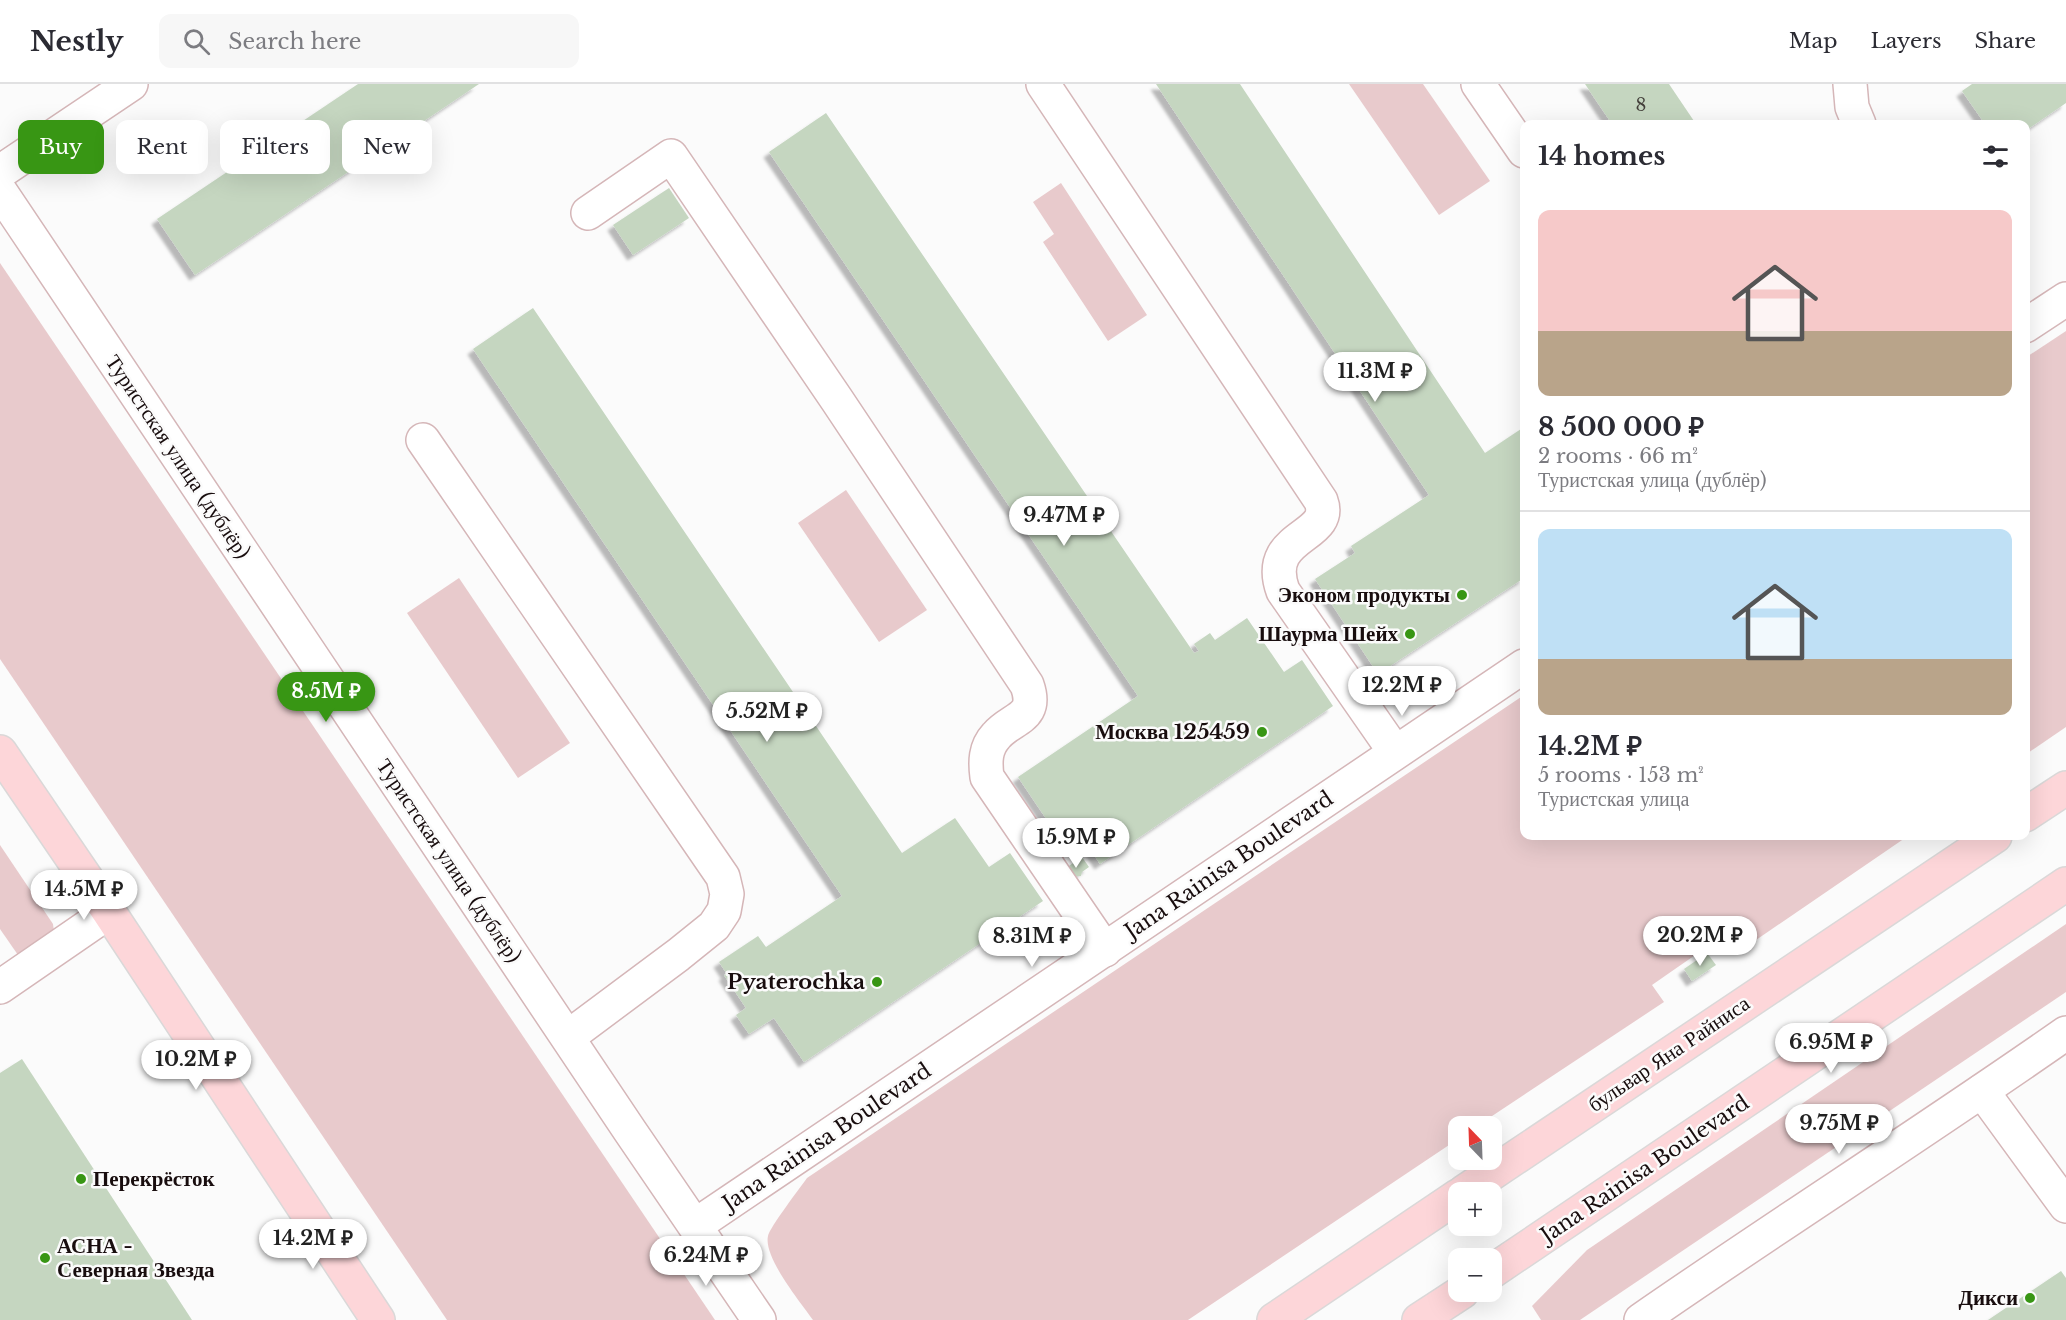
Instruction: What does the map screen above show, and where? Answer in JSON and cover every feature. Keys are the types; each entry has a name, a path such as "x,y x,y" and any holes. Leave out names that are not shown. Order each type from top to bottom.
{"main road":[{"path":"0,752 109,912 378,1320"},
{"path":"2030,812 2066,788"},
{"name":"бульвар Яна Райниса","path":"1479,1182 1989,840"},
{"name":"Jana Rainisa Boulevard","path":"1502,1265 2066,884"},
{"path":"1274,1320 1448,1203"},
{"path":"1419,1320 1448,1301"}],"street":[{"path":"0,172 132,84"},
{"path":"1043,84 1321,501 1323,516 1320,522 1288,548 1280,561 1278,577 1283,591 1395,752"},
{"path":"1478,84 1520,145"},
{"path":"1850,84 1852,107 1857,120"},
{"path":"588,213 670,156 837,400 1027,685 1031,696 1029,708 1022,718 996,735 988,748 985,763 987,777 1105,950"},
{"name":"Туристская улица (дублёр)","path":"0,191 759,1320"},
{"path":"2030,323 2066,299"},
{"path":"423,440 723,877 725,885 727,894 724,911 714,926 568,1037"},
{"name":"Jana Rainisa Boulevard","path":"696,1225 1520,669"},
{"path":"0,987 109,912"},
{"path":"1641,1320 1775,1227 1982,1092 2066,1033"},
{"path":"1982,1092 2066,1206"}],"shaded area":[{"path":"1349,84 1423,84 1490,181 1439,215"},
{"path":"1061,183 1147,315 1108,341 1043,242 1054,234 1033,202"},
{"path":"0,263 715,1320 447,1320 0,659"},
{"path":"2066,331 2066,727 2030,752 2030,355"},
{"path":"846,490 927,610 879,642 798,523"},
{"path":"459,578 570,743 518,778 407,613"},
{"path":"1520,698 1520,840 1902,840 1756,940 1749,930 1730,942 1711,944 1652,985 1664,1002 1492,1116 1448,1116 1448,1146 1188,1320 813,1320 784,1280 771,1256 768,1236 779,1216 807,1178"},
{"path":"0,845 53,924 55,939 18,955 0,929"},
{"path":"2066,924 2066,992 1580,1320 1541,1320 1532,1306 1587,1250"}],"building":[{"path":"358,84 479,84 425,120 342,120 342,174 345,174 195,275 157,219 224,174 330,174 330,120 304,120"},
{"path":"1156,84 1240,84 1485,453 1520,430 1520,581 1378,674 1315,579 1355,553 1351,546 1429,495"},
{"path":"1585,84 1669,84 1693,120 1609,120"},
{"path":"1972,84 2066,84 2066,103 2030,128 2030,120 1982,120 1962,91"},
{"path":"826,113 1194,653 1199,651 1194,644 1210,633 1215,640 1247,618 1284,672 1302,660 1333,706 1100,864 1069,818 1044,834 1043,832 1051,826 1018,777 1138,696 769,152"},
{"path":"669,188 689,218 633,255 613,225"},
{"path":"533,308 902,853 955,818 989,867 1010,853 1043,901 804,1062 774,1018 749,1034 736,1015 746,1008 724,975 727,974 719,962 758,936 766,947 842,896 473,349"},
{"path":"1082,857 1089,867 1082,872 1081,876 1070,880 1063,870"},
{"path":"1707,953 1716,965 1692,981 1684,969"},
{"path":"22,1059 192,1320 0,1320 0,1073"},
{"path":"2061,1271 2066,1278 2066,1320 1988,1320"}],"place":[{"name":"Эконом продукты","path":"1462,595"},
{"name":"Шаурма Шейх","path":"1410,634"},
{"name":"Москва 125459","path":"1262,732"},
{"name":"Pyaterochka","path":"877,982"},
{"name":"Перекрёсток","path":"81,1179"},
{"name":"АСНА - Северная Звезда","path":"45,1258"},
{"name":"Дикси","path":"2030,1298"}]}
